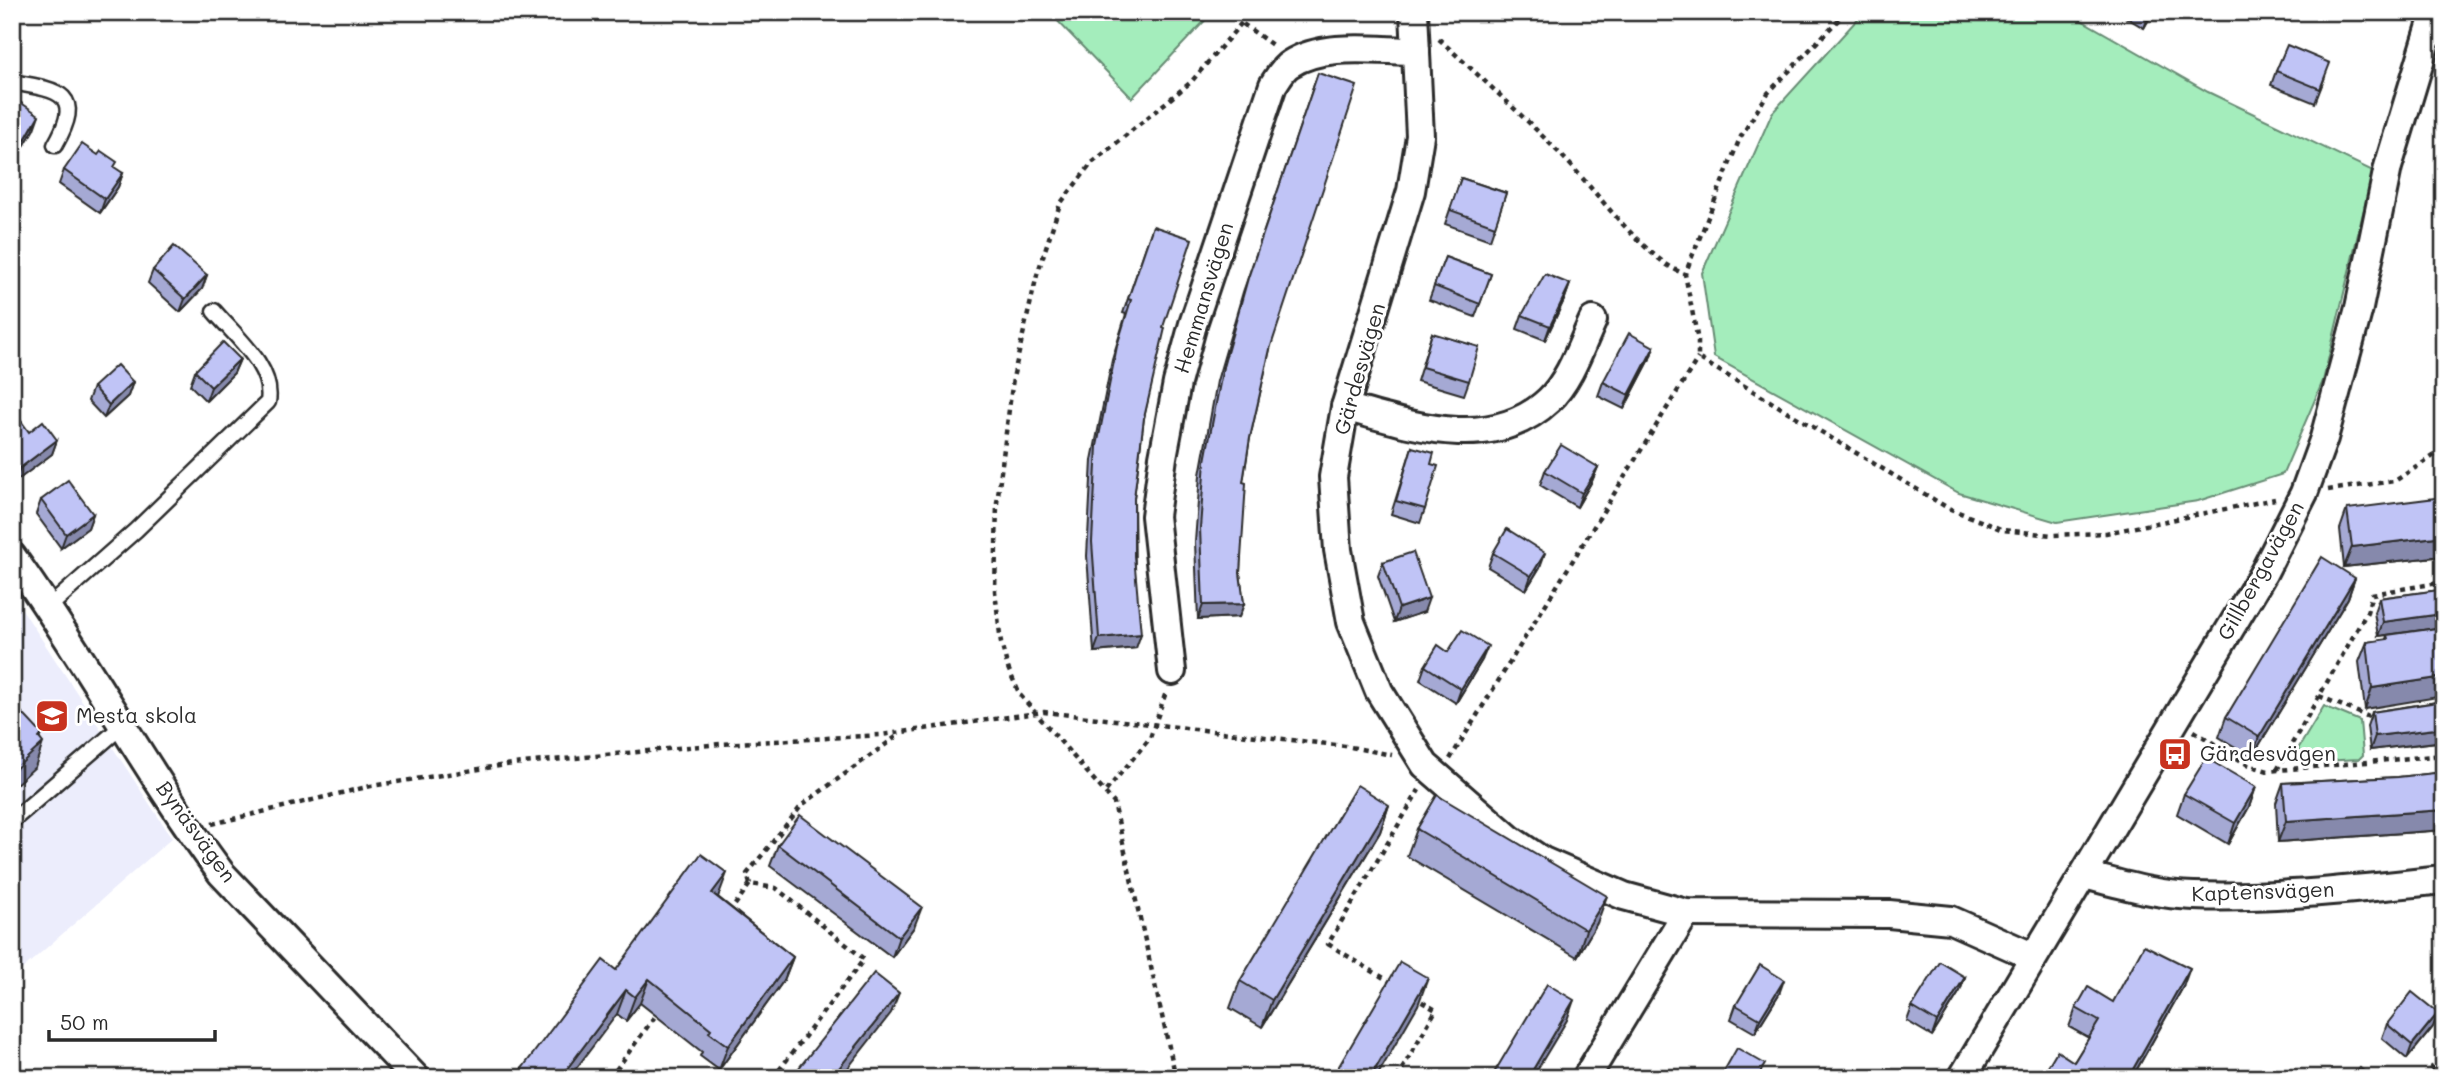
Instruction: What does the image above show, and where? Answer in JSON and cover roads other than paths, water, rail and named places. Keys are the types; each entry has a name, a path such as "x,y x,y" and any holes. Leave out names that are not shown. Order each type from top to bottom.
{"street":[{"name":"Gillbergavägen","path":"1962,1078 2032,956 2084,875 2264,572 2304,493 2337,392 2388,167 2435,12"},
{"name":"Hemmansvägen","path":"1172,671 1155,516 1165,445 1177,383 1194,324 1273,85 1288,65 1307,56 1415,33"},
{"name":"Gärdesvägen","path":"1415,33 1420,136 1411,191 1345,407 1333,477 1338,550 1351,622 1379,691 1415,748 1430,778 1543,861 1624,896 1686,913 1921,916 1951,920 2032,956"},
{"path":"1345,407 1419,428 1460,433 1494,428 1523,419 1550,400 1566,378 1594,320"},
{"name":"Bynäsvägen","path":"12,556 49,607 193,835 221,873 416,1078"},
{"name":"Kaptensvägen","path":"2084,875 2149,891 2192,896 2263,896 2444,880"},
{"path":"1586,1078 1686,913"}],"lane":[{"path":"12,82 51,88 66,102 68,121 55,145"},
{"path":"49,607 136,530 255,418 268,402 271,387 266,373 214,311"},
{"path":"12,821 123,725"}],"place":[{"name":"Mesta skola","path":"52,716"},
{"name":"Gärdesvägen","path":"2175,754"}]}
